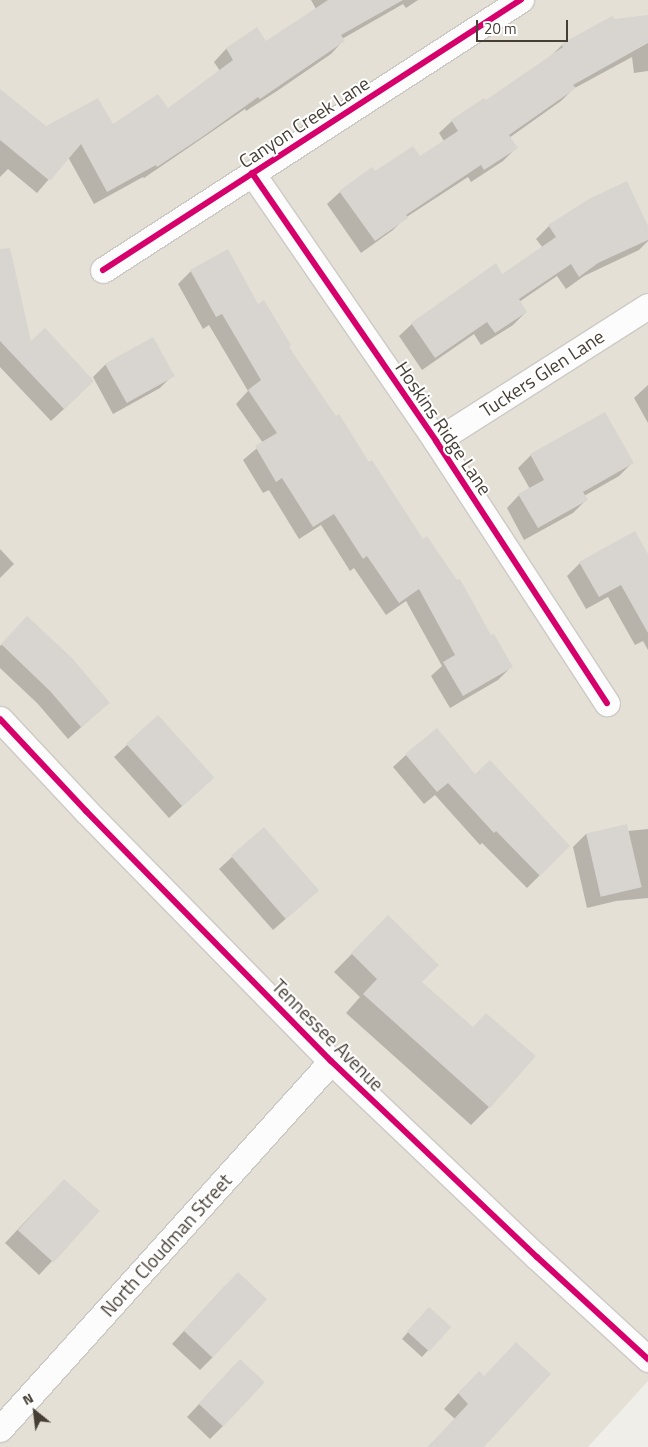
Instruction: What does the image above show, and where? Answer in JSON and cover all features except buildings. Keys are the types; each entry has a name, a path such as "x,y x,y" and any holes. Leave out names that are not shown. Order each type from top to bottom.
{"street":[{"name":"Canyon Creek Lane","path":"103,270 521,0"},
{"name":"Hoskins Ridge Lane","path":"252,173 436,441 606,703"},
{"name":"Tuckers Glen Lane","path":"436,441 648,306"},
{"name":"Tennessee Avenue","path":"0,719 86,811 331,1061 537,1257 648,1359"},
{"name":"North Cloudman Street","path":"0,1429 331,1061"}],"shaded area":[{"path":"0,0 648,0 648,1381 588,1447 0,1447"}],"cycle path":[{"path":"103,270 521,0"},
{"path":"252,173 436,441 607,703"},
{"path":"0,719 86,811 331,1061 537,1257 648,1359"}]}
